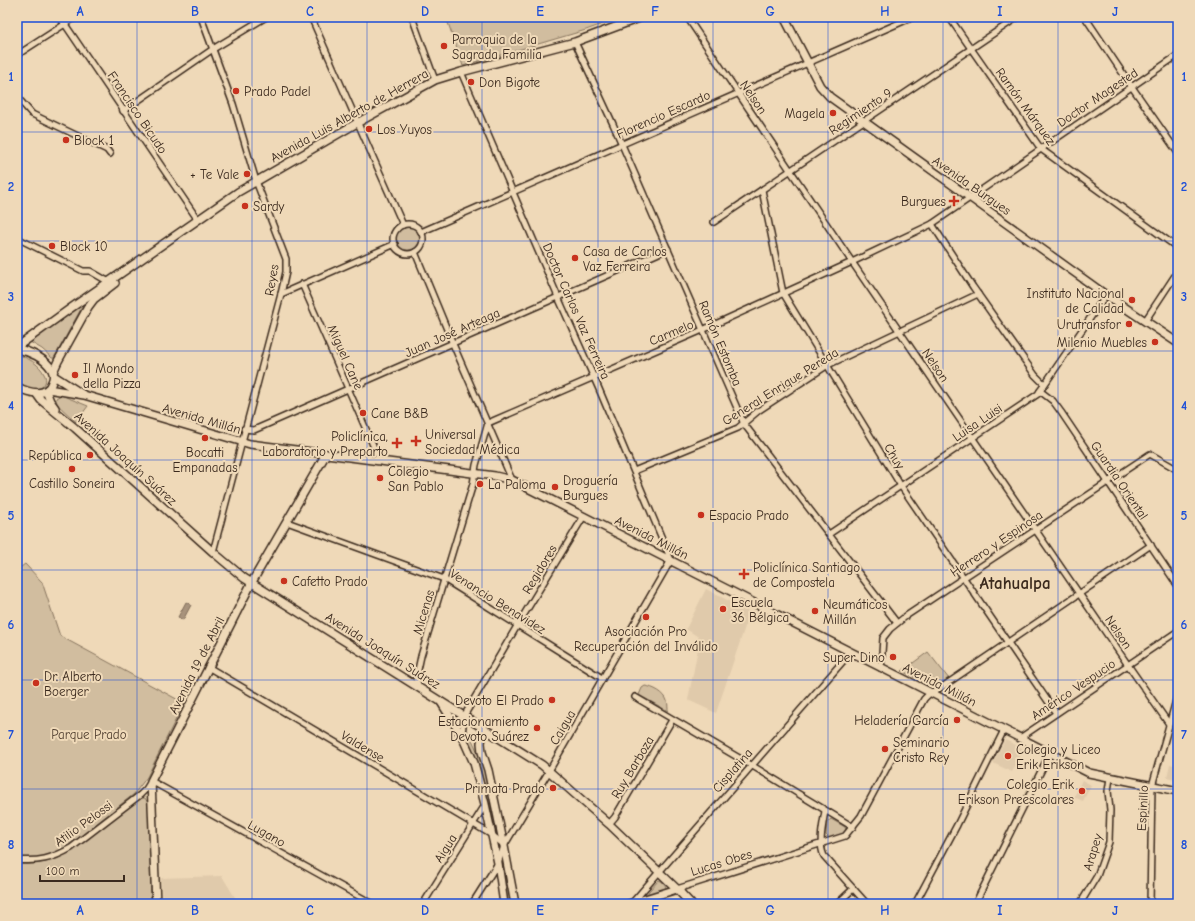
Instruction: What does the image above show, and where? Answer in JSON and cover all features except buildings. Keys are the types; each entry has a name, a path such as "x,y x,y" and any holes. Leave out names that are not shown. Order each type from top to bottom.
{"street":[{"name":"Francisco Bicudo","path":"60,17 198,220"},
{"path":"17,55 76,17"},
{"name":"Reyes","path":"201,17 233,104 256,181 286,259 286,272 281,294 244,429 213,552"},
{"path":"123,111 213,49 266,17"},
{"path":"311,17 402,225"},
{"path":"412,17 435,80"},
{"name":"Avenida Luis Alberto de Herrera","path":"17,348 82,300 238,192 435,80 575,42 642,17"},
{"name":"Nelson","path":"687,17 852,262 1170,724"},
{"name":"Avenida Burgues","path":"784,17 820,86 830,97 1106,295 1178,343"},
{"name":"Florencio Escardo","path":"421,232 913,17"},
{"name":"Ramón Márquez","path":"949,17 1041,149 1178,248"},
{"name":"Regimiento 9","path":"714,222 1018,17"},
{"path":"1085,17 1178,153"},
{"name":"Ramón Estomba","path":"575,42 668,249 744,424 897,623"},
{"name":"Doctor Magested","path":"970,198 1178,56"},
{"name":"Doctor Carlos Vaz Ferreira","path":"461,72 594,377 671,560"},
{"path":"17,97 32,114 107,150 110,154"},
{"name":"Chuy","path":"762,190 783,293 901,486 1056,713"},
{"name":"Carmelo","path":"488,423 703,330 852,262 932,224 970,198"},
{"path":"932,224 978,294 1044,384"},
{"path":"402,225 414,225 421,232 423,237 422,244 415,252 402,252 397,248 394,234 402,225"},
{"path":"17,238 83,270 90,271 109,282"},
{"path":"281,294 395,244"},
{"name":"Juan José Arteaga","path":"244,429 254,430 668,249"},
{"name":"Avenida Luis Alberto de Herrera","path":"47,390 52,383 53,374 58,361 94,299 144,260 154,250"},
{"path":"415,252 512,480"},
{"path":"1145,321 1178,272"},
{"name":"Miguel Cane","path":"302,284 380,461"},
{"name":"General Enrique Pereda","path":"634,471 734,430 744,424 748,418 758,411 828,365 978,294"},
{"name":"Luisa Luisi","path":"829,534 1035,396 1040,391 1106,295"},
{"path":"72,335 84,305 82,300"},
{"name":"Avenida Millán","path":"17,348 38,357 46,364 53,374 84,395"},
{"path":"19,389 31,393 47,390"},
{"name":"Avenida Millán","path":"47,390 84,395 241,442 474,473 512,480 1089,773 1178,791"},
{"name":"Avenida Joaquín Suárez","path":"47,390 50,402 61,416"},
{"name":"Guardia Oriental","path":"1040,391 1056,405 1178,586"},
{"name":"Avenida Joaquín Suárez","path":"36,393 41,400 244,578 542,765 609,824 660,872 691,904"},
{"path":"474,473 488,423"},
{"name":"Avenida 19 de Abril","path":"156,904 151,781 252,582 326,454"},
{"name":"Herrero y Espinosa","path":"881,668 883,638 890,629 906,616 1150,454 1178,470"},
{"name":"Micenas","path":"419,687 416,679 416,673 473,484 474,473"},
{"name":"Regidores","path":"464,716 584,516"},
{"name":"Venancio Benavidez","path":"287,522 444,579 602,678"},
{"path":"930,693 942,687 1151,545"},
{"name":"Caigua","path":"472,904 498,863 504,846 671,560"},
{"name":"Américo Vespucio","path":"1020,738 1178,631"},
{"name":"Cisplatina","path":"631,904 851,652"},
{"name":"Valdense","path":"208,667 492,835 504,846"},
{"name":"Lucas Obes","path":"631,904 845,836 861,816 924,699 930,693"},
{"name":"Espinillo","path":"1150,904 1152,786 1178,693"},
{"path":"634,698 751,765 853,827"},
{"path":"440,701 462,736 474,763 498,863 504,904"},
{"path":"462,736 464,716"},
{"name":"Ruy Barboza","path":"609,824 615,817 672,720"},
{"path":"483,728 481,743 488,770 515,904"},
{"path":"915,904 1004,730"},
{"path":"975,904 1050,753"},
{"name":"Arapey","path":"1080,904 1097,876 1109,842 1110,810 1108,791 1110,778"},
{"name":"Atilio Pelossi","path":"17,860 43,860 52,858 66,851 140,795 151,781"},
{"name":"Lugano","path":"151,781 373,904"},
{"name":"Aigua","path":"423,904 485,804"},
{"path":"825,811 821,851 867,904"},
{"path":"837,904 853,889"}],"shaded area":[{"path":"706,589 750,612 716,713 688,700 700,638 686,629"},
{"path":"186,602 191,605 183,620 178,617"},
{"name":"Colegio y Liceo Erik Erikson","path":"1005,740 1024,749 1012,772 993,763"},
{"path":"1170,764 1178,766 1178,780 1167,777"},
{"name":"Colegio Erik Erikson Preescolares","path":"1082,780 1091,785 1083,801 1074,797"},
{"path":"222,876 239,904 162,904 161,878"},
{"path":"303,900 301,904 246,904"}],"green space":[{"path":"446,17 622,17 586,30 463,66"},
{"path":"408,226 417,229 420,238 417,247 408,250 399,247 396,238 399,229"},
{"path":"80,303 82,304 82,307 54,358 30,342 33,338 63,319"},
{"path":"17,354 32,361 42,370 46,378 43,386 32,389 17,383"},
{"path":"61,395 88,406 76,422 57,404 56,398"},
{"name":"Parque Prado","path":"25,564 42,582 60,636 184,703 147,777 134,794 68,846 56,853 36,858 17,858 17,570"},
{"path":"928,652 949,679 938,686 933,687 902,671"},
{"path":"645,686 655,689 664,695 667,702 668,711 639,695 642,688"},
{"path":"468,731 485,768 496,828 493,828 481,770 464,732"},
{"path":"142,798 145,798 149,805 151,904 17,904 17,864 45,862 70,852"},
{"path":"831,819 845,827 845,833 830,838 826,835 827,822"},
{"path":"503,867 505,869 511,904 507,904 502,869"},
{"path":"659,880 666,886 664,890 648,894 648,892"}],"place":[{"name":"Parroquia de la Sagrada Familia","path":"444,46"},
{"name":"Don Bigote","path":"471,82"},
{"name":"Prado Padel","path":"236,91"},
{"name":"Magela","path":"833,113"},
{"name":"Los Yuyos","path":"369,129"},
{"name":"Block 1","path":"66,140"},
{"name":"+ Te Vale","path":"247,174"},
{"name":"Burgues","path":"954,201"},
{"name":"Sardy","path":"245,206"},
{"name":"Block 10","path":"52,246"},
{"name":"Casa de Carlos Vaz Ferreira","path":"575,258"},
{"name":"Instituto Nacional de Calidad","path":"1132,300"},
{"name":"Urutransfor","path":"1129,324"},
{"name":"Milenio Muebles","path":"1155,342"},
{"name":"Il Mondo della Pizza","path":"75,375"},
{"name":"Cane B&B","path":"363,413"},
{"name":"Bocatti Empanadas","path":"205,438"},
{"name":"Universal Sociedad Médica","path":"416,441"},
{"name":"Policlínica, Laboratorio y Preparto","path":"397,443"},
{"name":"República","path":"90,455"},
{"name":"Castillo Soneira","path":"72,469"},
{"name":"Colegio San Pablo","path":"380,478"},
{"name":"La Paloma","path":"480,484"},
{"name":"Droguería Burgues","path":"555,487"},
{"name":"Espacio Prado","path":"701,515"},
{"name":"Policlínica Santiago de Compostela","path":"744,574"},
{"name":"Cafetto Prado","path":"284,581"},
{"name":"Escuela 36 Bélgica","path":"723,609"},
{"name":"Neumáticos Millán","path":"815,611"},
{"name":"Asociación Pro Recuperación del Inválido","path":"646,617"},
{"name":"Super Dino","path":"893,657"},
{"name":"Dr. Alberto Boerger","path":"36,683"},
{"name":"Devoto El Prado","path":"552,700"},
{"name":"Heladería García","path":"957,720"},
{"name":"Estacionamiento Devoto Suárez","path":"537,728"},
{"name":"Seminario Cristo Rey","path":"885,749"},
{"name":"Colegio y Liceo Erik Erikson","path":"1008,756"},
{"name":"Primata Prado","path":"553,788"},
{"name":"Colegio Erik Erikson Preescolares","path":"1082,791"}],"district":[{"name":"Atahualpa","path":"1015,583"}]}
